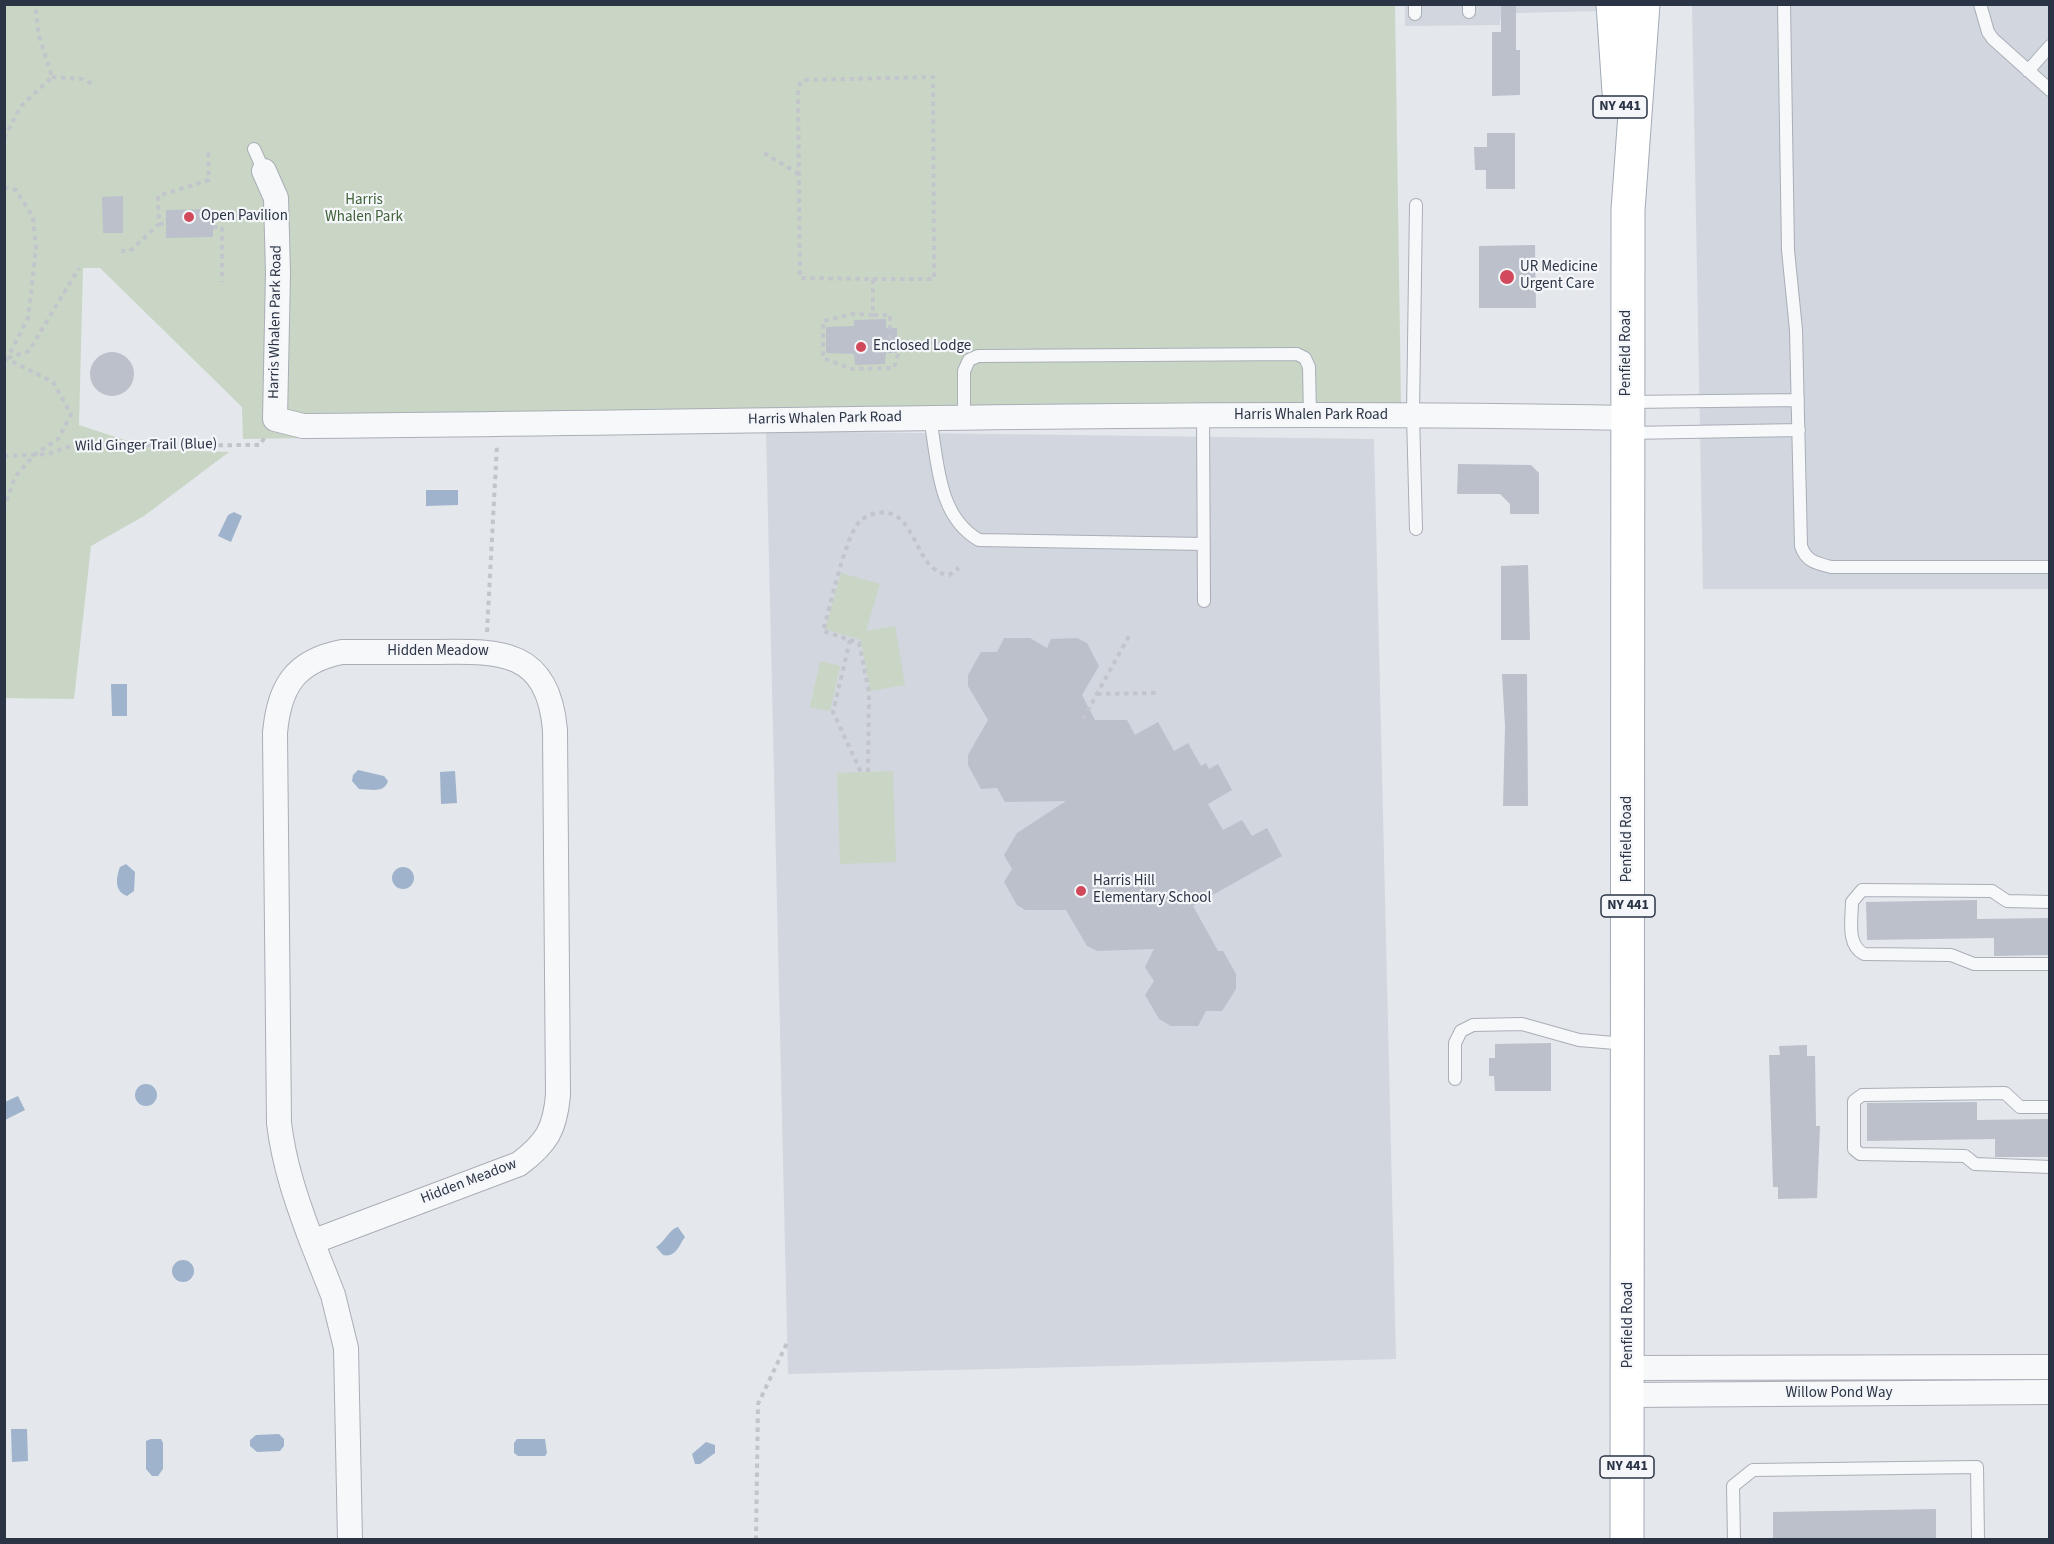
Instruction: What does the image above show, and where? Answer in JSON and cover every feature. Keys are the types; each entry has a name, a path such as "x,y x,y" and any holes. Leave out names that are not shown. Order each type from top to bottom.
{"main road":[{"name":"Penfield Road","path":"1613,4 1628,210"},
{"name":"Penfield Road","path":"1627,1539 1628,210 1638,69 1649,10"}],"street":[{"name":"Harris Whalen Park Road","path":"264,171 276,198 278,273 275,419 303,426 1203,416 1627,418"},
{"name":"Hidden Meadow","path":"312,1242 519,1164 538,1149 549,1134 556,1116 558,1095 553,707 546,689 523,663 508,655 486,651 342,652 322,656 294,675 284,691 277,710 279,1123 283,1155 292,1188 312,1242 333,1295 346,1348 350,1539"},
{"name":"Willow Pond Way","path":"1628,1381 2049,1368"},
{"name":"Willow Pond Way","path":"1628,1381 2049,1392"}],"lane":[{"path":"1784,4 1788,250 1796,330 1801,546 1804,556 1814,563 1831,567 2049,567"},
{"path":"1980,4 1988,32 1993,39 2049,90"},
{"path":"2028,71 2049,46"},
{"path":"254,149 264,171"},
{"path":"1416,205 1413,416 1416,529"},
{"path":"964,418 964,371 969,360 978,356 1297,354 1305,358 1309,367 1310,416"},
{"path":"1627,418 1798,400"},
{"path":"1203,416 1204,601"},
{"path":"930,418 944,495 952,517 966,532 979,540 1204,544"},
{"path":"1627,418 1798,430"},
{"path":"2049,902 2007,901 1992,891 1862,890 1852,902 1852,940 1857,949 1864,954 1951,955 1974,964 2049,964"},
{"path":"1455,1079 1455,1043 1461,1031 1473,1025 1522,1023 1579,1040 1629,1044"},
{"path":"2049,1107 2020,1107 2005,1094 1862,1095 1854,1101 1854,1149 1860,1154 1965,1156 1975,1164 2049,1167"},
{"path":"1734,1539 1733,1486 1753,1470 1977,1467 1978,1539"}],"path":[{"path":"35,4 39,36 52,77"},
{"path":"4,138 21,106 52,77 82,79 95,85"},
{"path":"933,77 934,279 873,279 800,278 798,87 803,80 933,77"},
{"path":"159,224 158,196 209,180 208,148"},
{"path":"764,153 799,174"},
{"path":"4,187 16,190 33,217 36,249 28,318 5,360"},
{"path":"121,251 130,251 159,224 166,224"},
{"path":"213,227 222,227 222,282"},
{"path":"5,360 29,351 79,268"},
{"path":"873,279 873,315"},
{"path":"897,341 898,354 894,368 852,369 823,358 823,321 852,314 890,315 890,341 897,341 956,345 969,360"},
{"path":"4,508 15,477 34,455 59,438 71,414 53,382 5,360"},
{"name":"Wild Ginger Trail (Blue)","path":"4,456 50,454 70,446 260,445 275,419"},
{"path":"486,651 498,424"},
{"path":"868,772 869,692 859,643 823,631 846,550 860,522 874,513 888,513 899,518 927,562 938,573 949,574 959,568"},
{"path":"1083,719 1129,636"},
{"path":"850,640 833,712 861,772"},
{"path":"1097,694 1158,693"},
{"path":"756,1539 758,1404 787,1343"}],"shaded area":[{"path":"1597,4 1597,11 1517,13 1500,19 1500,25 1405,26 1405,5"},
{"path":"1692,5 2049,5 2049,589 1703,589"},
{"name":"Harris Hill Elementary School","path":"766,431 1374,439 1396,1359 788,1374"}],"green space":[{"name":"Harris Whalen Park","path":"5,5 1395,5 1401,405 309,417 309,438 243,439 242,407 100,268 83,268 79,425 155,450 229,452 144,516 91,546 74,699 5,698"},
{"path":"841,573 880,584 866,631 895,626 905,685 870,691 861,640 825,629"},
{"path":"820,661 840,666 830,711 810,707"},
{"path":"893,771 896,862 840,864 837,773"}],"water":[{"path":"426,490 458,490 458,505 426,506"},
{"path":"234,512 242,516 231,542 218,536 228,515"},
{"path":"111,684 127,684 127,716 112,716"},
{"path":"358,770 384,776 388,781 380,789 359,789 352,781 353,775"},
{"path":"455,771 457,803 441,804 440,772"},
{"path":"126,864 135,872 134,891 127,896 120,891 117,884 120,867"},
{"path":"403,867 411,870 414,878 411,886 403,889 395,886 392,878 395,870"},
{"path":"146,1084 154,1087 157,1095 154,1103 146,1106 138,1103 135,1095 138,1087"},
{"path":"18,1096 25,1110 5,1120 5,1102"},
{"path":"678,1227 685,1237 674,1253 663,1255 656,1247 672,1230"},
{"path":"183,1260 191,1263 194,1271 191,1279 183,1282 175,1279 172,1271 175,1263"},
{"path":"11,1429 27,1429 28,1461 12,1462"},
{"path":"279,1434 284,1439 284,1446 280,1451 257,1452 250,1446 250,1440 256,1435"},
{"path":"161,1439 163,1443 163,1469 158,1476 152,1476 146,1469 146,1441"},
{"path":"517,1439 545,1439 547,1453 545,1456 518,1456 514,1453 514,1443"},
{"path":"706,1442 715,1445 715,1453 700,1464 695,1464 692,1454"}],"building":[{"path":"1501,4 1516,4 1516,50 1520,50 1520,95 1492,96 1492,32 1501,32"},
{"path":"1487,133 1515,133 1515,189 1486,189 1486,170 1475,170 1474,147 1487,147"},
{"path":"123,196 123,233 103,233 102,197"},
{"name":"Open Pavilion","path":"213,209 213,237 166,238 166,210"},
{"name":"UR Medicine Urgent Care","path":"1535,245 1536,308 1479,308 1479,246"},
{"name":"Enclosed Lodge","path":"886,319 886,328 897,328 897,353 886,353 885,364 855,365 854,354 826,353 826,327 854,326 854,320"},
{"path":"112,352 127,359 134,374 127,389 112,396 97,389 90,374 97,359"},
{"path":"1458,464 1531,465 1539,473 1539,514 1510,514 1510,504 1500,494 1457,494"},
{"path":"1528,565 1530,640 1501,640 1501,566"},
{"path":"1004,638 1030,638 1047,648 1051,639 1077,638 1087,643 1099,666 1082,695 1095,720 1127,720 1135,735 1158,722 1174,751 1188,743 1201,766 1206,763 1209,769 1218,764 1232,790 1208,804 1223,830 1242,820 1252,836 1267,828 1282,856 1193,906 1218,951 1223,951 1236,974 1236,989 1222,1011 1206,1011 1198,1026 1171,1026 1159,1019 1145,995 1154,981 1145,967 1154,949 1097,951 1087,946 1066,910 1025,910 1017,905 1004,882 1012,869 1004,855 1017,833 1066,801 1005,802 997,788 981,789 968,765 968,755 988,720 968,686 968,675 981,652 997,652"},
{"path":"1502,674 1527,674 1528,806 1503,806 1505,726"},
{"path":"1977,900 1977,919 2049,918 2049,955 1994,956 1994,938 1867,940 1866,902"},
{"path":"1551,1043 1551,1091 1495,1091 1494,1076 1489,1076 1489,1058 1495,1058 1495,1044"},
{"path":"1807,1045 1807,1056 1815,1056 1816,1126 1820,1126 1817,1198 1778,1199 1778,1187 1773,1187 1769,1055 1780,1055 1779,1046"},
{"path":"1977,1102 1977,1120 2049,1119 2049,1157 1995,1157 1995,1139 1867,1141 1867,1103"},
{"path":"1936,1509 1936,1539 1773,1539 1773,1512"}],"place":[{"name":"Open Pavilion","path":"189,217"},
{"name":"UR Medicine Urgent Care","path":"1507,277"},
{"name":"Enclosed Lodge","path":"861,347"},
{"name":"Harris Hill Elementary School","path":"1081,891"}]}
